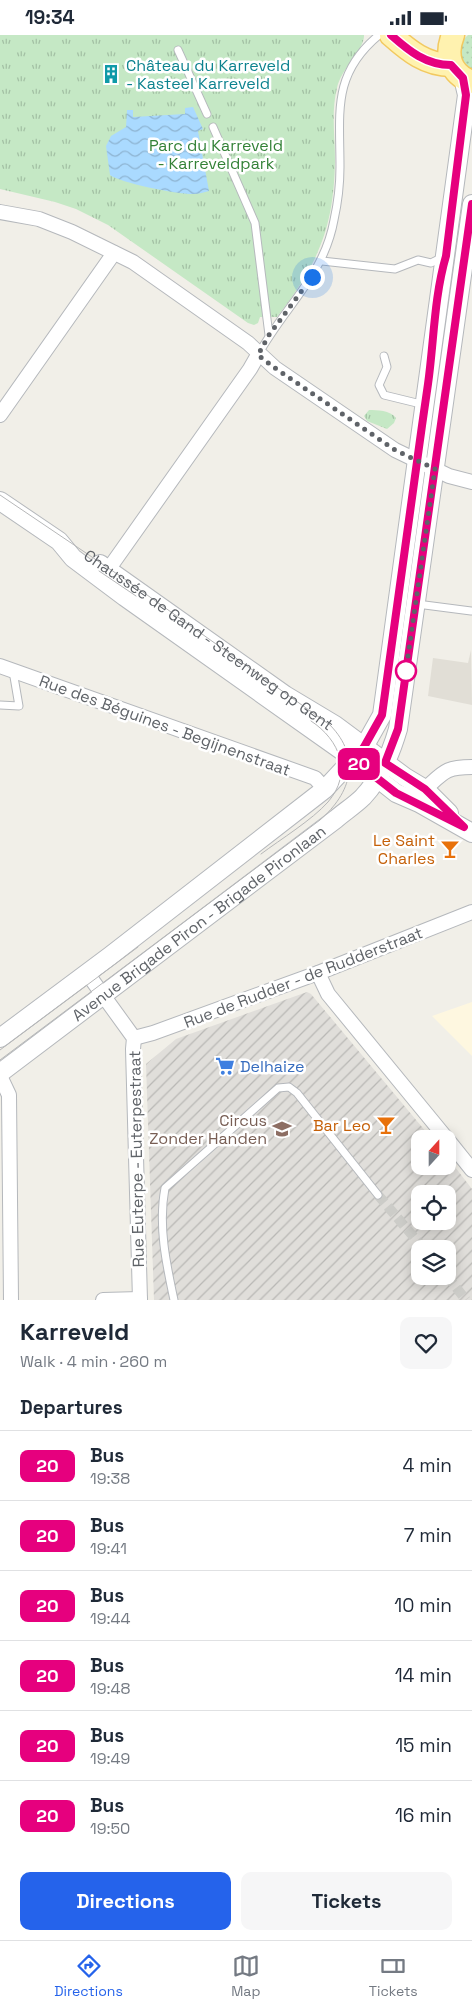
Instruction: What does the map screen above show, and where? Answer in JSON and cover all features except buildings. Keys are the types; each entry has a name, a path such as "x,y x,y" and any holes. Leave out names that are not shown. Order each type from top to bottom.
{"main road":[{"path":"391,35 426,61 441,65 462,75"},
{"path":"453,35 448,55 462,75"}],"street":[{"name":"Avenue Brigade Piron - Brigade Pironlaan","path":"0,1038 326,789 359,753 382,715 425,405 441,273 446,256 466,95 462,75"},
{"name":"Avenue Brigade Piron - Brigade Pironlaan","path":"0,1074 336,819 363,797 381,770 398,729 415,603 468,256 472,204"},
{"path":"0,212 39,219 72,232 133,262 248,343 258,355 275,368 395,450 449,476 472,482"},
{"path":"0,415 114,253"},
{"path":"446,256 468,256"},
{"path":"105,574 258,355"},
{"name":"Chaussée de Gand - Steenweg op Gent","path":"0,490 64,534 105,574"},
{"name":"Chaussée de Gand - Steenweg op Gent","path":"0,501 59,541 73,558 105,574 285,695 335,725 359,753 381,770 425,789 468,830"},
{"name":"Rue des Béguines - Begijnenstraat","path":"6,668 314,778 326,789"},
{"path":"425,789 445,771 454,767 472,767"},
{"name":"Chaussée de Gand - Steenweg op Gent","path":"381,770 396,793 468,830"},
{"name":"Rue de Rudder - de Rudderstraat","path":"134,1038 153,1033 318,973 472,912"},
{"name":"Rue Euterpe - Euterpestraat","path":"87,973 134,1038 132,1049 140,1299"},
{"path":"318,973 328,993 440,1130"},
{"path":"0,1074 9,1095 11,1300"},
{"path":"456,1150 472,1170"},
{"path":"102,1300 140,1299"}],"lane":[{"path":"258,355 269,335 306,286 322,261 332,229 340,184 339,105 344,83 356,60 379,35"},
{"path":"178,50 207,114"},
{"path":"213,127 256,223 269,335"},
{"path":"322,261 395,269 418,261 431,263 446,256"},
{"path":"384,356 388,367 379,385 384,395 425,405"},
{"path":"415,603 471,611"},
{"path":"0,705 19,706 6,668"},
{"path":"174,1300 165,1252 162,1207 165,1187 278,1088 289,1087 297,1093 378,1195"}],"shaded area":[{"path":"471,650 472,705 428,696 433,658 468,663"},
{"path":"307,992 311,994 424,1130 411,1130 411,1175 456,1175 456,1168 472,1189 472,1300 154,1300 146,1064 176,1039"},
{"path":"472,1002 472,1056 432,1016"}],"green space":[{"name":"Parc du Karreveld - Karreveldpark","path":"0,35 364,35 361,47 339,81 335,97 334,184 327,226 313,262 277,317 260,317 258,323 254,325 248,323 108,225 76,209 55,202 0,189"},
{"path":"468,35 472,35 472,69 461,58 460,53 464,39"},
{"path":"369,410 390,413 396,418 394,423 387,429 367,421 364,416"}],"water":[{"path":"193,107 203,129 198,131 209,191 196,194 177,193 138,185 110,175 106,146 111,136 126,127 127,110 133,110 133,117 185,114 185,108"}],"tunnel":[{"path":"378,1195 416,1240"},
{"path":"454,1285 466,1300"}],"tram line":[{"path":"0,495 126,580 330,725 340,737 349,762 349,775 345,787 331,810 320,820 0,1060"},
{"path":"99,571 136,596"},
{"path":"261,854 321,809 336,791 340,780 340,758 336,747 329,738 311,721"},
{"path":"0,1050 138,947"}],"bus line":[{"name":"20","path":"391,35 426,61 441,65 451,65 456,73 463,78 466,95 446,256 441,273 382,715 374,732 354,760 396,793 464,827 425,789 385,763 398,729 472,204"}],"place":[{"name":"Château du Karreveld - Kasteel Karreveld","path":"111,74"},
{"name":"Le Saint Charles","path":"450,849"},
{"name":"Delhaize","path":"225,1066"},
{"name":"Bar Leo","path":"386,1125"},
{"name":"Circus Zonder Handen","path":"282,1129"}],"route":[{"path":"312,277 269,335 258,355 395,450 435,469 405,677 406,671"}]}
